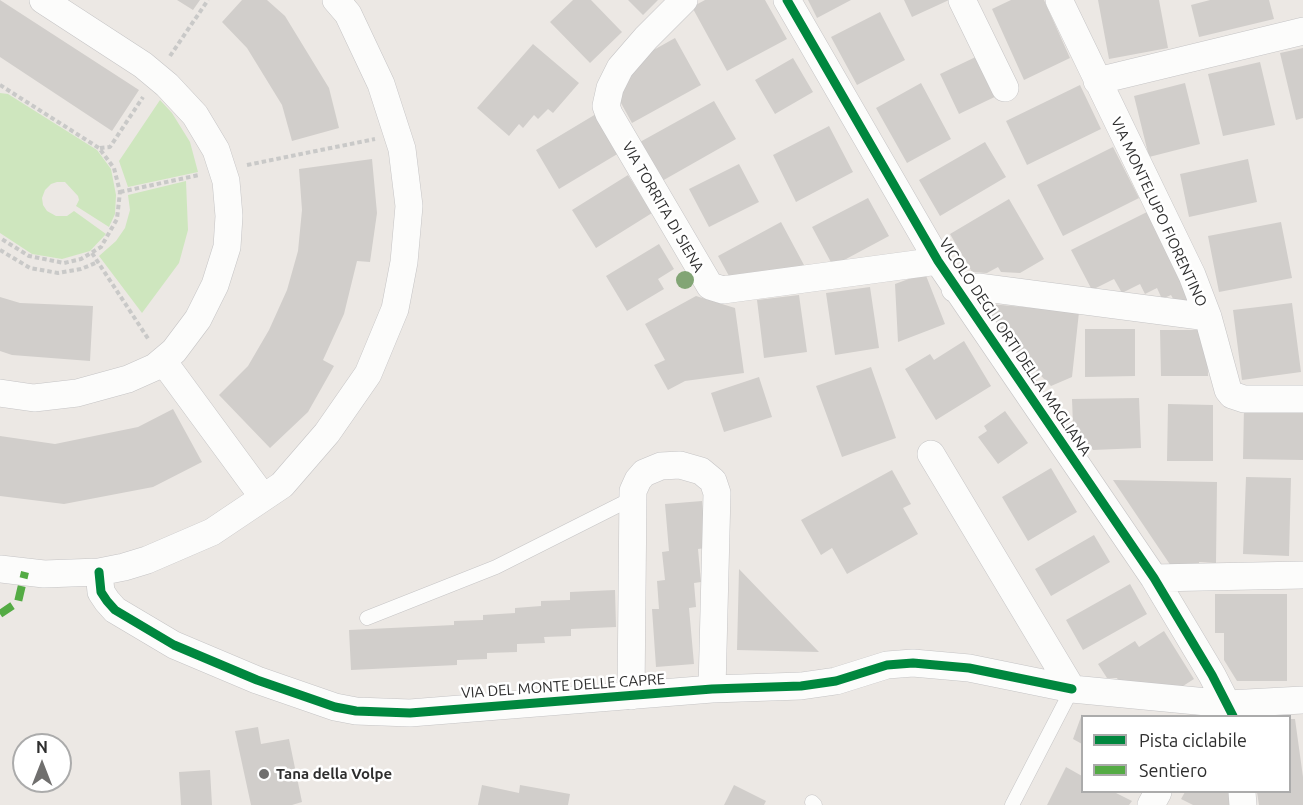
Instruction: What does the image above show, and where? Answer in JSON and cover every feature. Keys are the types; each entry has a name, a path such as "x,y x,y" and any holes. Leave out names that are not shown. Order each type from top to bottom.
{"street":[{"path":"0,393 46,398 94,390 144,373 163,361 183,340 198,319 215,285 227,247 228,191 223,170 216,150 195,115 172,89 128,55 43,0"},
{"path":"0,568 44,574 99,572 124,567 180,547 212,532 282,485 327,433 368,374 395,309 404,262 409,206 402,148 381,84 348,14 336,0"},
{"name":"VIA TORRITA DI SIENA","path":"684,0 620,68 610,88 606,106 710,286 723,291 938,261"},
{"name":"VICOLO DEGLI ORTI DELLA MAGLIANA","path":"787,0 955,289 1154,578 1230,710"},
{"path":"962,0 1005,88"},
{"name":"VIA MONTELUPO FIORENTINO","path":"1059,0 1096,81 1192,275 1208,317 1226,385 1232,395 1244,399 1303,399"},
{"path":"1096,81 1303,31"},
{"path":"955,289 978,287 1208,317"},
{"path":"163,361 263,497"},
{"path":"931,453 1072,689"},
{"name":"VIA DEL MONTE DELLE CAPRE","path":"631,696 633,498 638,480 652,469 661,466 680,465 695,468 713,481 717,493 712,689"},
{"name":"VIA DEL MONTE DELLE CAPRE","path":"99,572 101,592 115,610 174,645 257,680 335,707 356,711 401,713 712,689 812,685 836,681 887,665 912,663 969,668 1072,689 1230,710 1303,700"},
{"path":"1154,578 1303,575"},
{"path":"1204,715 1210,710 1230,710"}],"lane":[{"path":"367,618 496,567 633,498"},
{"path":"1012,805 1072,689"}],"path":[{"path":"0,238 29,256 64,263 81,259 101,247 117,219 120,192 114,168 99,148 1,87"},
{"path":"120,192 397,135"},
{"path":"0,250 30,268 58,273 81,269 98,262"},
{"path":"92,253 163,361"}],"green space":[{"path":"0,93 8,94 97,150 111,169 116,195 115,214 109,227 76,206 78,196 65,182 51,184 45,190 42,198 47,211 56,216 67,216 74,211 106,234 90,251 62,259 32,254 0,233"},
{"path":"160,100 172,113 190,142 198,172 128,187 119,161"},
{"path":"186,181 188,230 179,263 142,313 99,256 116,241 125,228 130,210 128,195"}],"building":[{"path":"0,0 139,90 112,131 0,57"},
{"path":"177,0 200,0 193,10"},
{"path":"242,0 267,0 285,16 329,88 339,128 292,141 282,105 247,48 222,22"},
{"path":"573,0 591,0 622,32 590,63 550,22"},
{"path":"628,0 658,0 643,15"},
{"path":"705,0 765,0 787,39 727,71 692,7"},
{"path":"808,0 851,0 817,18"},
{"path":"904,0 949,0 912,17"},
{"path":"1011,0 1044,0 1070,58 1024,80 992,9"},
{"path":"1098,0 1159,0 1168,48 1109,59"},
{"path":"1210,0 1269,0 1274,19 1199,37 1191,5"},
{"path":"880,12 905,60 857,85 831,37"},
{"path":"675,38 701,85 632,123 616,94 650,52"},
{"path":"533,44 579,83 553,113 548,109 538,119 534,115 523,128 519,124 509,136 477,108"},
{"path":"1303,48 1303,118 1296,120 1280,53"},
{"path":"984,53 1003,93 959,114 940,74"},
{"path":"793,58 813,92 775,114 755,80"},
{"path":"1260,62 1275,125 1223,136 1208,74"},
{"path":"921,83 951,139 907,163 876,108"},
{"path":"1185,83 1200,144 1149,157 1134,96"},
{"path":"1080,85 1101,129 1027,165 1006,121"},
{"path":"714,101 736,139 662,181 640,142"},
{"path":"596,114 619,153 559,189 536,150"},
{"path":"829,126 853,172 796,202 773,155"},
{"path":"985,142 1006,177 940,216 919,180"},
{"path":"1113,147 1139,198 1063,236 1037,185"},
{"path":"372,159 377,213 370,262 357,261 344,314 323,360 334,366 308,412 270,448 219,395 248,366 269,330 287,290 298,251 302,210 299,169"},
{"path":"1248,159 1257,202 1189,217 1180,174"},
{"path":"739,164 759,202 709,227 689,189"},
{"path":"628,175 652,213 596,248 572,210"},
{"path":"868,198 889,236 833,266 812,227"},
{"path":"1009,199 1044,259 1020,273 1001,272 998,267 987,273 972,272 950,234"},
{"path":"1151,210 1196,298 1178,308 1171,295 1162,299 1157,288 1145,294 1140,284 1122,293 1114,279 1092,290 1071,250"},
{"path":"781,222 804,265 789,273 729,276 718,256"},
{"path":"1281,222 1292,278 1219,292 1208,236"},
{"path":"659,244 674,269 658,279 664,289 627,311 606,276"},
{"path":"925,273 945,324 898,342 895,284"},
{"path":"870,287 879,348 835,355 826,293"},
{"path":"799,295 807,352 764,358 757,300"},
{"path":"696,296 735,308 744,373 685,381 668,390 654,365 665,360 645,324"},
{"path":"0,297 20,303 93,306 90,361 12,355 0,351"},
{"path":"1292,303 1301,372 1242,380 1233,310"},
{"path":"990,304 1079,312 1072,377 1051,386 988,322"},
{"path":"1085,329 1135,329 1135,376 1085,377"},
{"path":"1160,330 1207,330 1208,376 1161,376"},
{"path":"964,341 991,386 936,420 905,369 930,354 934,360"},
{"path":"871,367 896,438 842,457 816,386"},
{"path":"759,377 772,417 724,432 711,393"},
{"path":"1139,398 1141,448 1093,450 1073,425 1072,399"},
{"path":"1168,404 1213,405 1213,461 1167,461"},
{"path":"1244,407 1303,408 1303,460 1243,459"},
{"path":"173,409 202,462 153,487 64,504 0,496 0,436 55,444 138,427"},
{"path":"1005,411 1028,443 998,464 978,437 987,431 984,426"},
{"path":"1051,468 1077,512 1028,541 1002,497"},
{"path":"892,470 911,504 903,508 918,534 847,574 832,548 821,555 801,520"},
{"path":"1246,477 1291,478 1289,556 1243,554"},
{"path":"1113,480 1217,482 1216,563 1199,562 1199,570 1173,569"},
{"path":"702,501 706,548 698,549 701,582 694,583 696,607 689,608 694,664 656,667 652,609 659,609 657,581 665,580 662,552 669,551 665,504"},
{"path":"1094,535 1110,562 1051,596 1035,569"},
{"path":"739,569 819,652 737,650"},
{"path":"1130,584 1147,614 1083,650 1066,620"},
{"path":"615,590 616,627 571,629 571,636 544,637 545,643 517,644 517,652 487,653 487,659 457,660 457,665 351,670 349,630 454,625 454,621 483,620 483,615 515,613 515,608 541,606 541,601 570,600 570,592"},
{"path":"1215,594 1287,594 1287,681 1237,681 1224,660 1224,633 1215,633"},
{"path":"1164,631 1194,679 1183,686 1120,684 1117,678 1107,678 1098,664 1135,641 1139,647"},
{"path":"1081,717 1081,743 1073,739"},
{"path":"1291,719 1295,719 1303,777 1303,805 1259,805 1257,793 1291,793"},
{"path":"258,727 261,744 289,739 302,802 292,805 251,805 235,731"},
{"path":"1066,767 1081,775 1081,793 1116,793 1132,801 1129,805 1047,805"},
{"path":"210,770 212,805 181,805 179,772"},
{"path":"482,785 519,793 520,785 570,794 568,805 478,805"},
{"path":"734,785 766,801 764,805 724,805"},
{"path":"1184,793 1229,793 1230,805 1193,805 1181,799"}],"marked path":[{"path":"0,614 18,602 25,572"}],"cycle path":[{"path":"787,0 938,261 1154,578 1212,675 1232,715"},
{"path":"99,572 101,592 115,610 174,645 257,680 335,707 356,711 410,713 712,689 801,686 836,681 887,665 913,663 969,668 1072,689"}],"place":[{"name":"Tana della Volpe","path":"264,774"}]}
